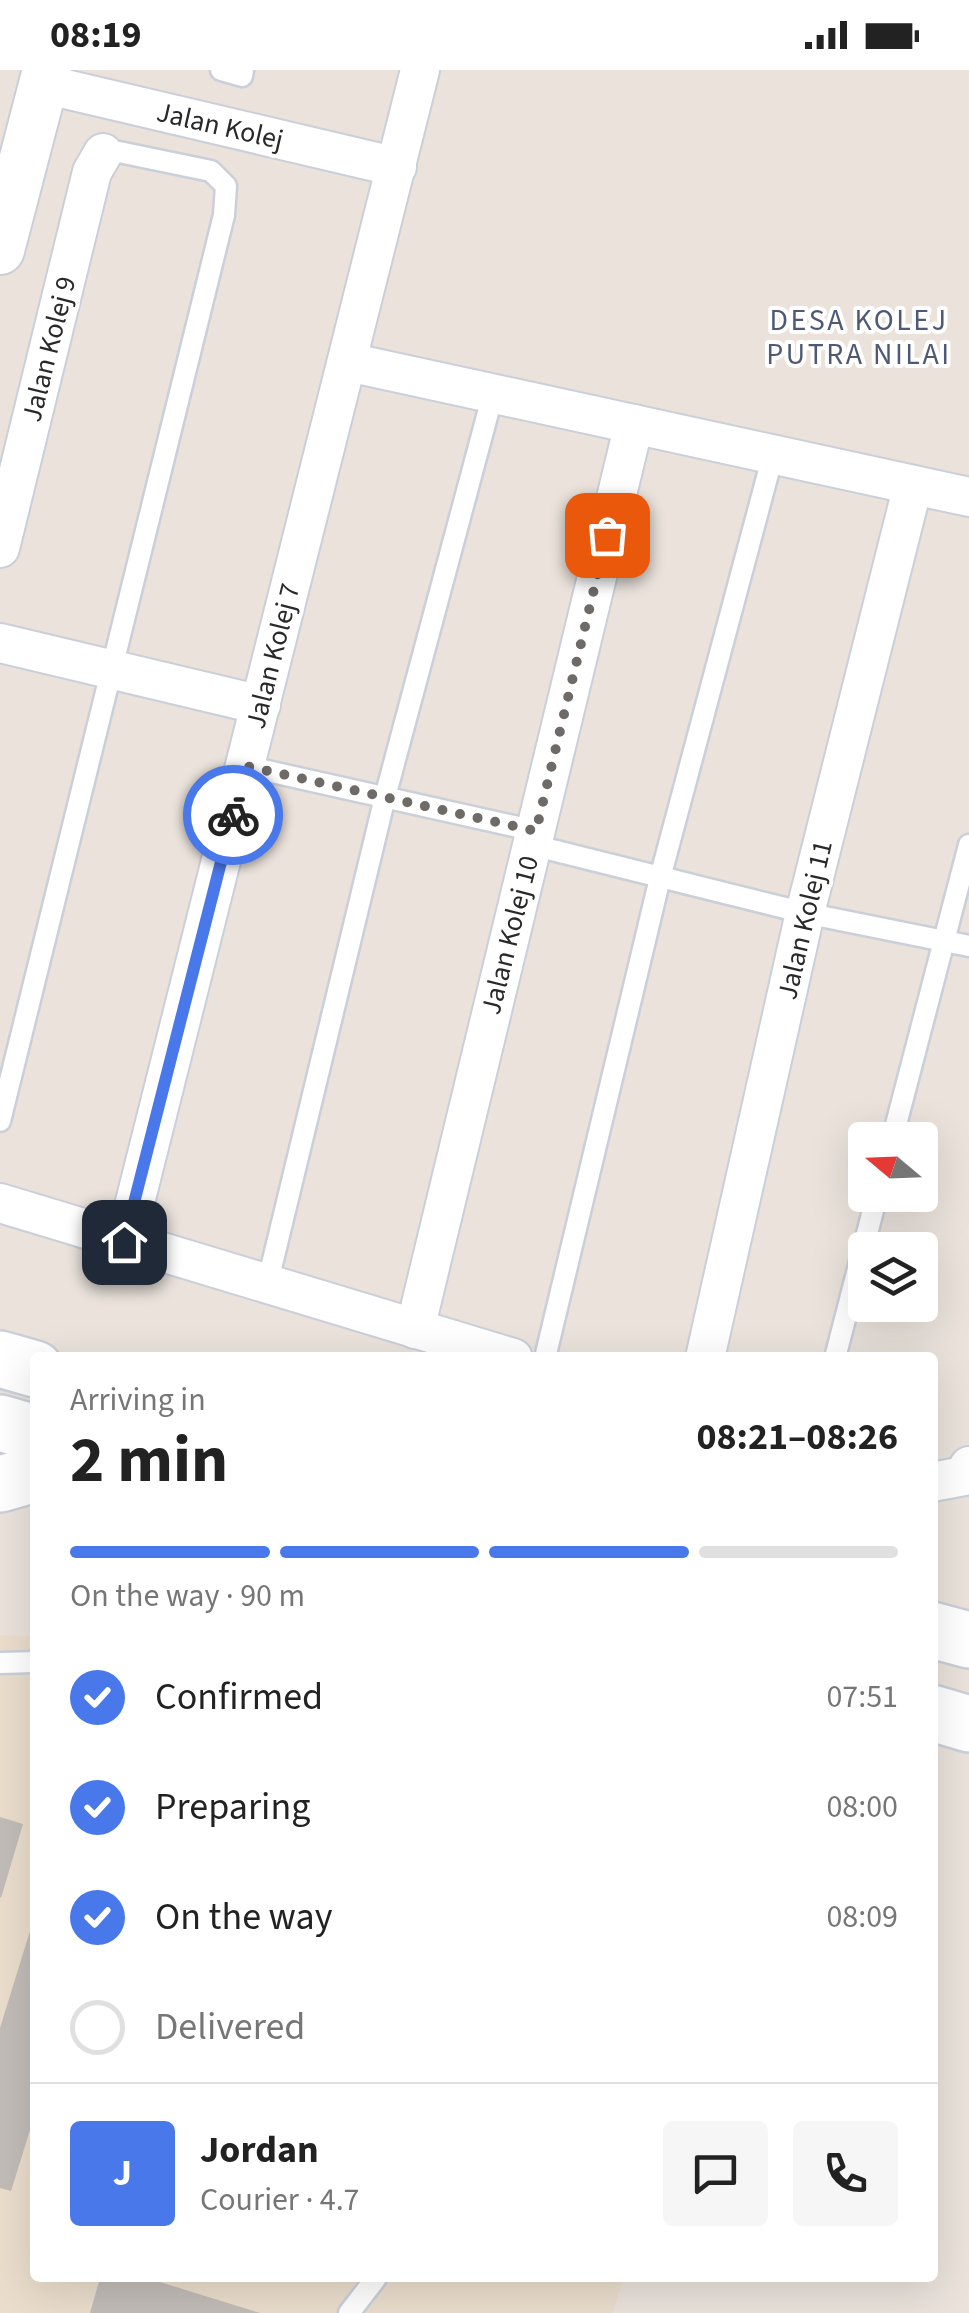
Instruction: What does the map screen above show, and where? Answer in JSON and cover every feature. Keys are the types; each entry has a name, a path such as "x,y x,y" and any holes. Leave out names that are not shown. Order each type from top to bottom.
{"main road":[{"path":"0,1359 30,1368"},
{"path":"0,1422 30,1431"},
{"path":"0,1484 30,1475"},
{"path":"938,1632 969,1640"},
{"path":"938,1715 969,1724"}],"street":[{"name":"Jalan Kolej 7","path":"124,1242 420,70"},
{"name":"Jalan Kolej","path":"0,250 46,77 397,167"},
{"name":"Jalan Kolej 9","path":"0,548 92,172 102,153"},
{"path":"348,362 969,498"},
{"name":"Jalan Kolej 10","path":"416,1329 634,424"},
{"name":"Jalan Kolej 11","path":"706,1352 806,912 913,485"},
{"path":"0,644 261,705"},
{"path":"0,1204 493,1352"},
{"path":"938,1481 964,1476 969,1466"}],"lane":[{"path":"221,70 242,76 244,70"},
{"path":"0,1121 224,215 226,186 211,171 119,152 102,153"},
{"path":"267,1285 384,797 492,394"},
{"path":"546,1352 660,878 773,454"},
{"path":"246,766 384,797 660,878 969,946"},
{"path":"897,1122 969,845"},
{"path":"837,1352 874,1212"},
{"path":"0,1662 30,1662"},
{"path":"349,2313 373,2282"}],"shaded area":[{"path":"0,1635 30,1637 30,2282 622,2282 613,2313 0,2313"}],"building":[{"path":"0,1817 23,1824 1,1898 0,1897"},
{"path":"30,1931 30,2130 11,2191 0,2188 0,2028"},
{"path":"99,2282 160,2282 260,2313 90,2313"}],"way so far":[{"path":"233,815 246,766 536,831 607,535"}],"district":[{"name":"DESA KOLEJ PUTRA NILAI","path":"859,337"}],"route":[{"path":"124,1242 233,815"}]}
